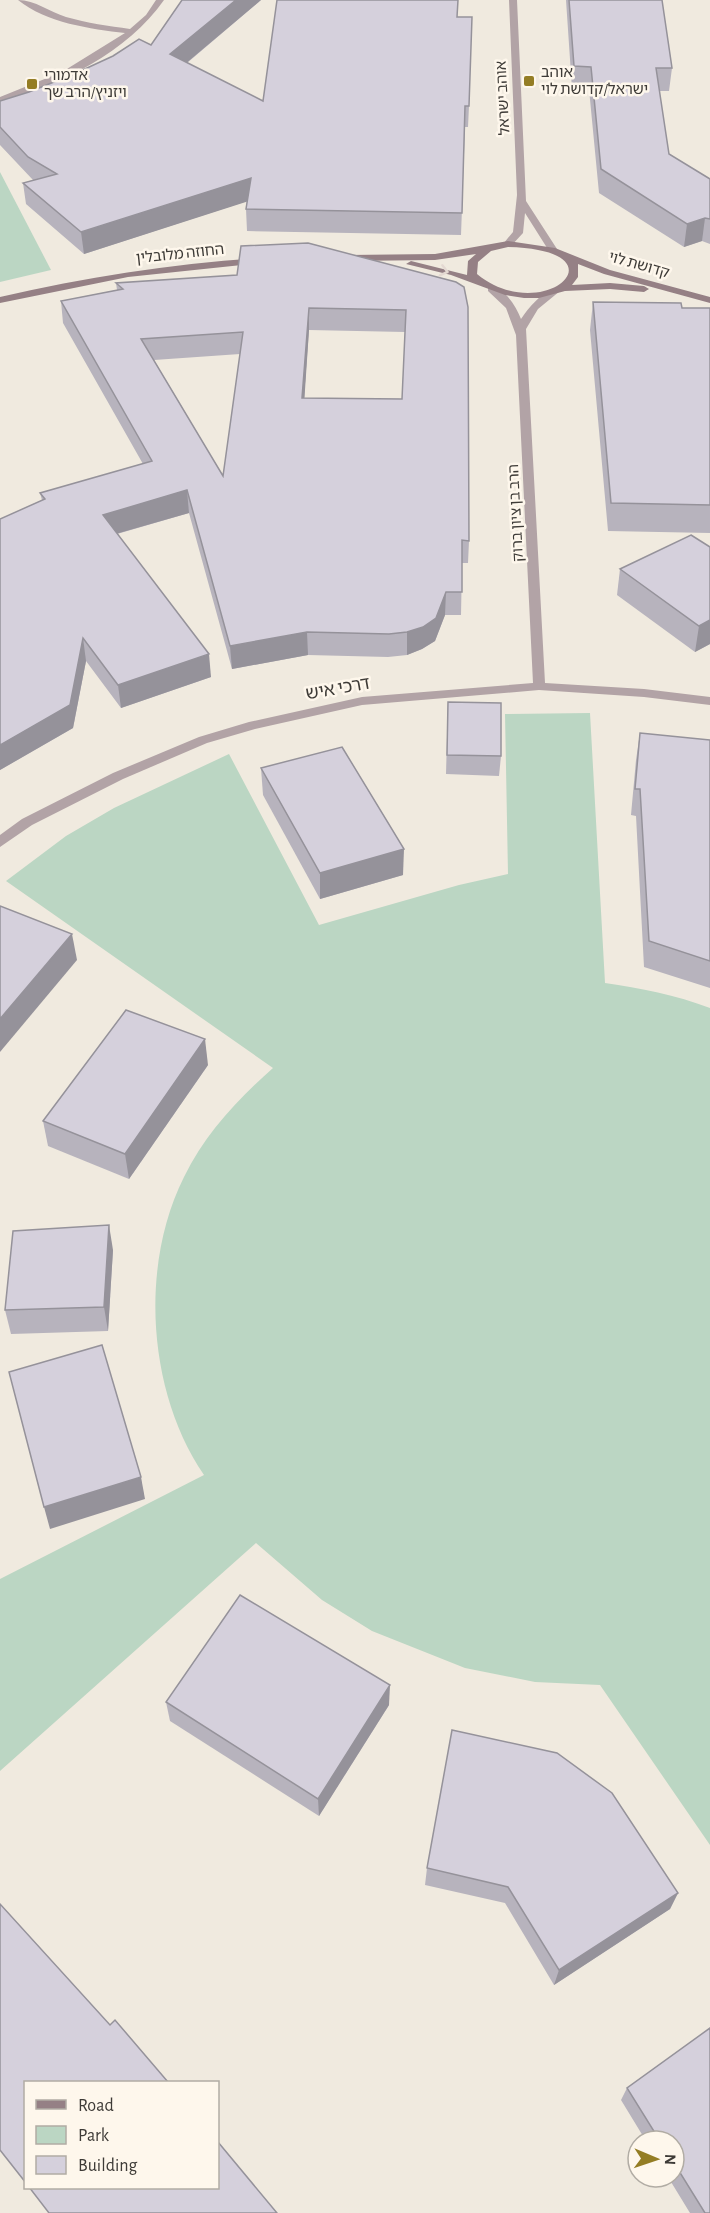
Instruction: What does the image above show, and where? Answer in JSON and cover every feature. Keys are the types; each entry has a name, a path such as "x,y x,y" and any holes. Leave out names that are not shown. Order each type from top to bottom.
{"street":[{"path":"22,0 41,11 65,20 97,28 133,32"},
{"path":"0,100 40,86 76,68 133,32 154,11 160,0"},
{"name":"אוהב ישראל","path":"508,244 518,233 522,195 513,0"},
{"name":"אוהב ישראל","path":"522,195 533,222 552,249"},
{"name":"קדושת לוי","path":"488,249 508,244 530,244 552,249 607,272 707,299"},
{"path":"341,258 435,257 488,249"},
{"path":"478,282 472,275 473,261 488,249"},
{"path":"558,289 574,276 575,270 567,257"},
{"path":"366,259 433,268 478,282"},
{"name":"החוזה מלובלין","path":"0,300 152,271 273,260"},
{"name":"קדושת לוי","path":"478,282 491,289 523,295 558,289 618,287 707,299"},
{"name":"הרב בן ציון ברוק","path":"491,289 511,306 517,317 522,339"},
{"name":"הרב בן ציון ברוק","path":"539,686 521,329 527,315 536,304 558,289"},
{"name":"דרכי איש","path":"0,842 27,822 118,776 202,740 253,725 362,701 539,686 644,693 710,701"}],"green space":[{"path":"0,172 51,270 0,282"},
{"path":"590,713 605,983 684,999 710,1008 710,1845 600,1685 535,1682 465,1668 372,1631 322,1600 256,1543 0,1771 0,1579 204,1475 185,1442 171,1406 161,1368 156,1329 156,1289 160,1250 170,1212 192,1161 223,1118 273,1068 6,881 66,836 114,808 229,754 319,925 459,885 508,874 505,714"}],"building":[{"path":"182,0 236,0 170,54 263,101 277,0 458,0 457,17 472,17 469,106 465,106 462,213 246,209 251,178 81,232 23,183 57,174 28,157 0,127 0,101 74,74 113,56 139,39 151,45"},
{"path":"569,0 662,0 672,68 656,68 669,154 710,179 710,219 705,218 687,224 601,169 591,67 574,66"},
{"path":"308,243 456,282 464,287 468,307 469,541 462,540 462,592 446,592 436,618 423,627 407,632 389,634 307,632 230,646 187,490 103,515 209,654 118,685 83,638 70,705 0,745 0,519 45,499 40,493 152,461 61,301 123,289 116,283 237,275 241,246","holes":["309,308 406,310 402,399 302,398","243,332 223,476 141,339"]},
{"path":"593,302 681,303 682,308 710,308 710,505 611,503"},
{"path":"691,535 710,547 710,620 699,626 620,569"},
{"path":"448,702 501,703 501,756 447,755"},
{"path":"640,733 710,740 710,961 649,941 640,789 635,789"},
{"path":"342,747 404,849 320,873 261,768"},
{"path":"0,906 72,934 0,1019"},
{"path":"126,1010 205,1039 125,1154 43,1121"},
{"path":"109,1225 104,1307 5,1310 13,1231"},
{"path":"102,1345 141,1477 44,1507 9,1372"},
{"path":"240,1595 390,1685 318,1799 166,1702"},
{"path":"452,1730 557,1753 612,1793 678,1893 559,1970 508,1887 427,1868"},
{"path":"0,1904 110,2025 115,2020 167,2081 24,2081 24,2180 0,2150"},
{"path":"710,2028 710,2213 705,2213 686,2182 686,2129 653,2129 627,2088"},
{"path":"219,2143 277,2213 49,2213 31,2189 219,2189"}],"place":[{"name":"אוהב ישראל/קדושת לוי","path":"529,81"},
{"name":"אדמורי ויזניץ/הרב שך","path":"32,84"}]}
